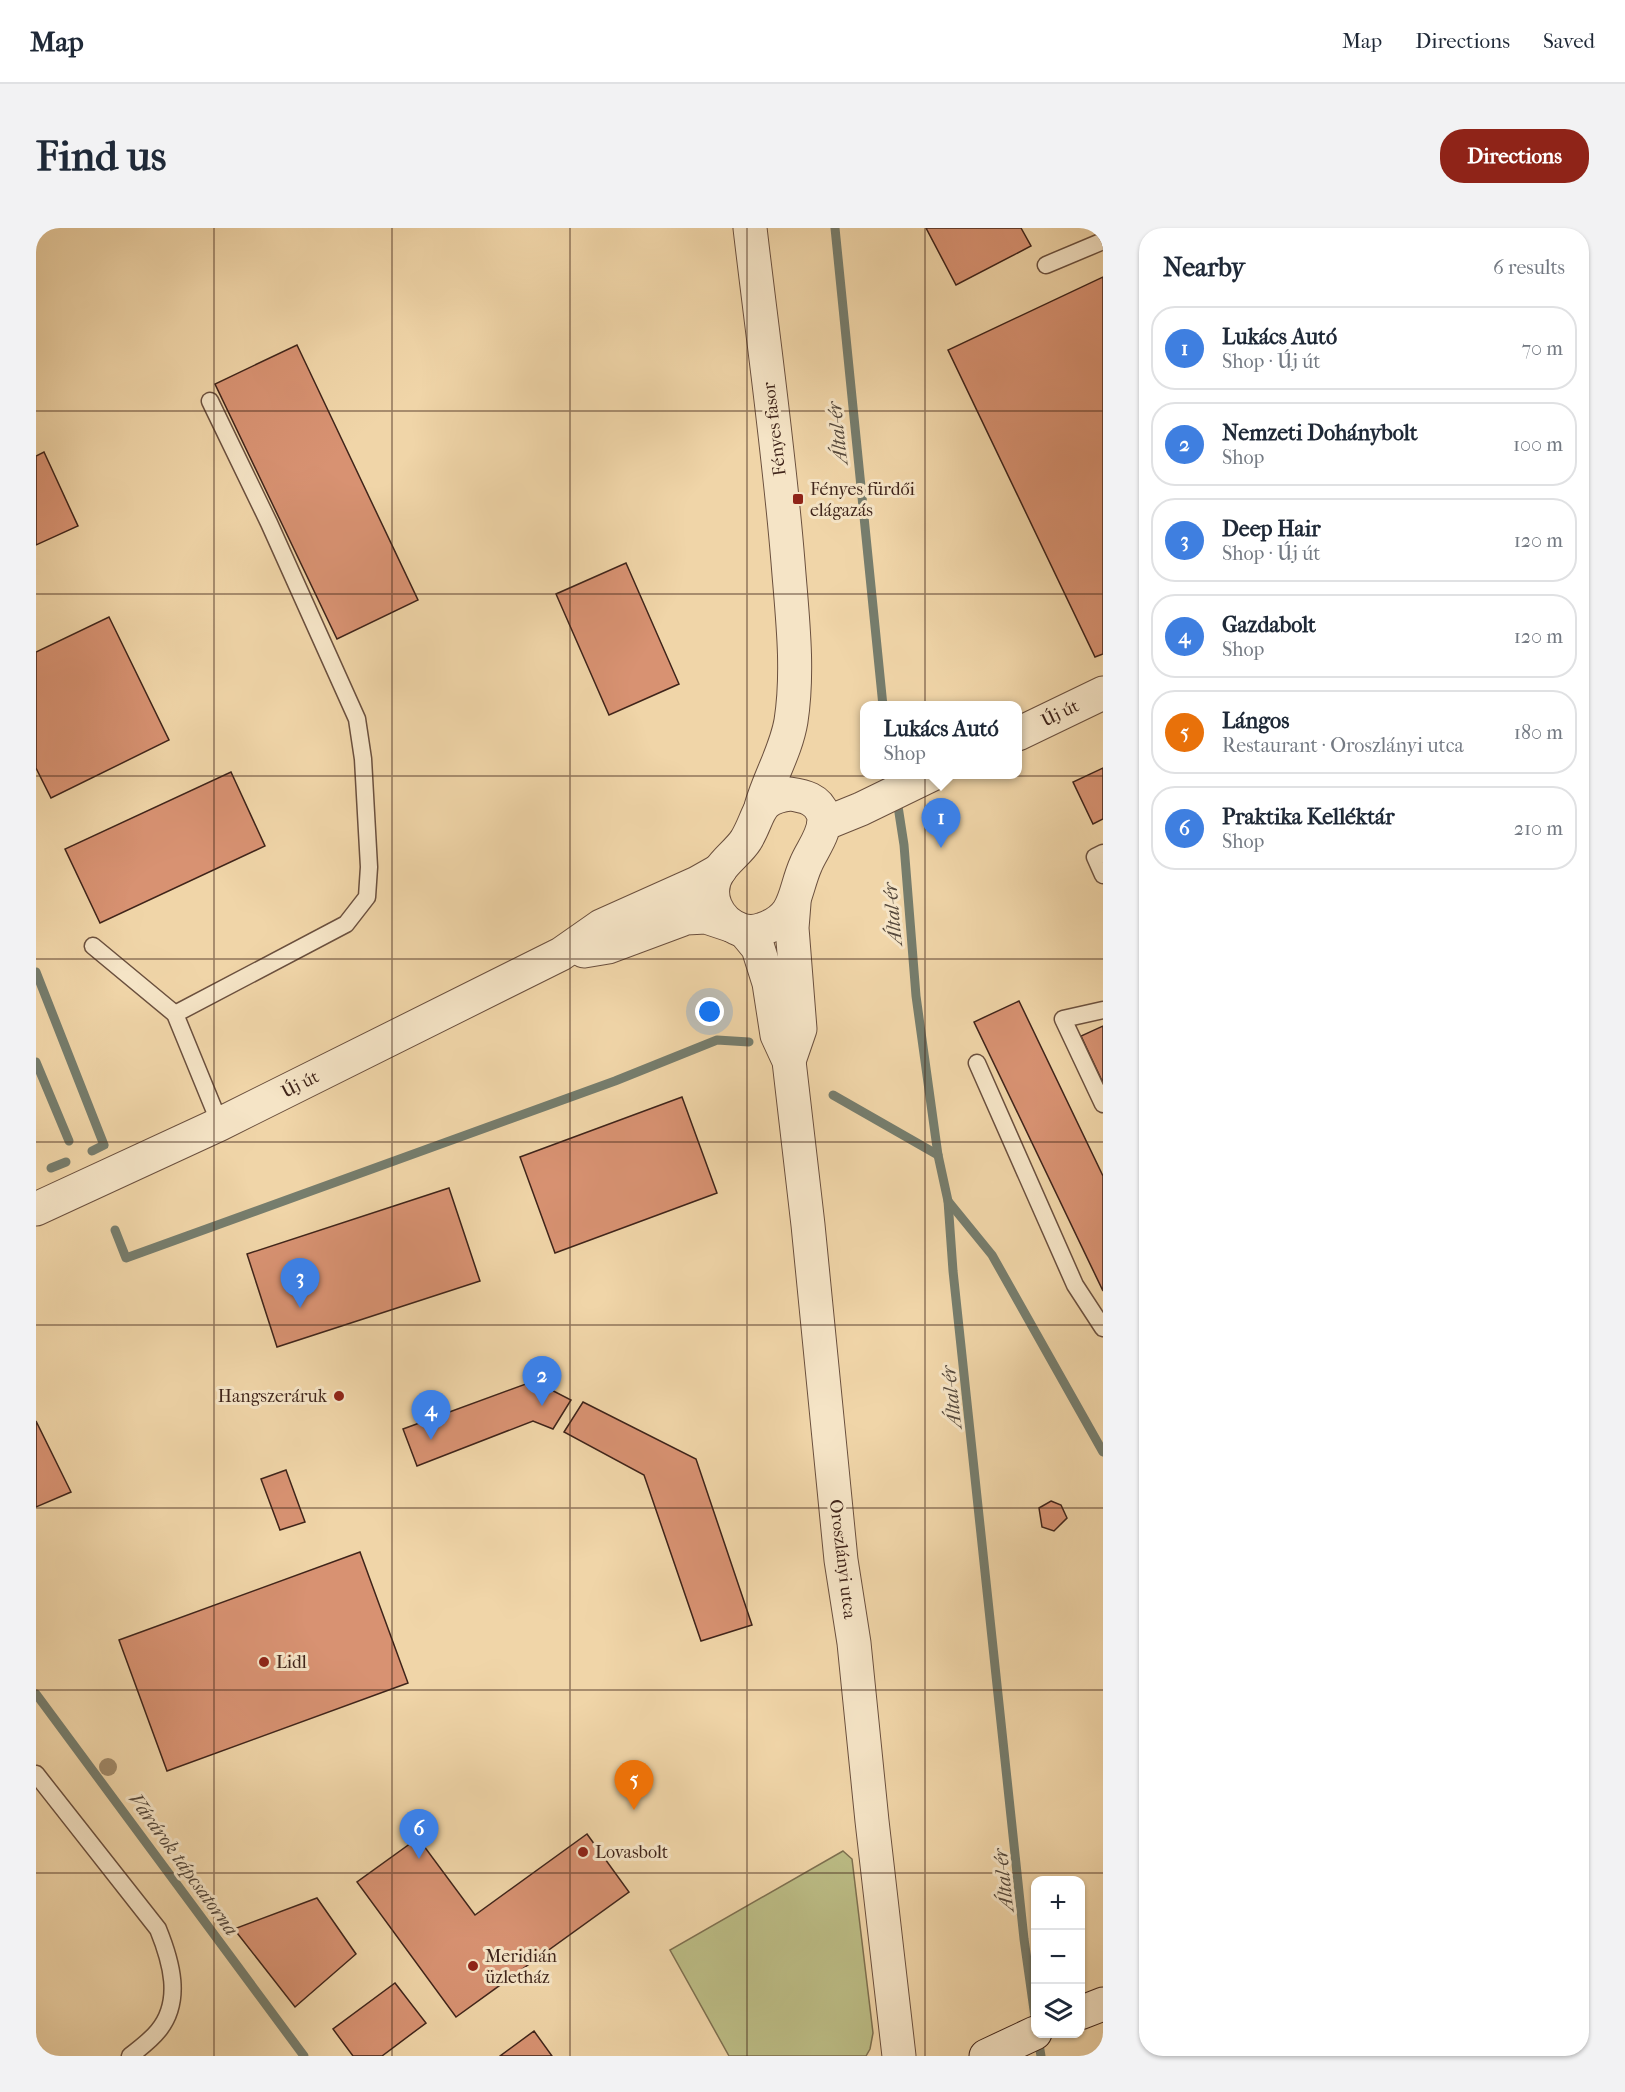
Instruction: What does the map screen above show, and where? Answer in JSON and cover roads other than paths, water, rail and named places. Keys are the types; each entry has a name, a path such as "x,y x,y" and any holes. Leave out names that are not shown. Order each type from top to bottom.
{"street":[{"name":"Fényes fasor","path":"720,870 746,839 761,807 787,738 794,678 783,504 750,228"},
{"name":"Új út","path":"1022,732 1103,693"},
{"name":"Fényes fasor","path":"787,738 798,787 805,797"},
{"path":"824,824 924,779"},
{"path":"737,928 757,932 777,925 788,913 794,903 801,876 824,824 823,812 816,802 805,797 790,794 778,796 768,800 761,807"},
{"name":"Új út","path":"36,1209 219,1124 561,954 601,926 720,870"},
{"name":"Oroszlányi utca","path":"720,870 715,879 716,910 758,948 769,983 777,1035 789,1061 808,1225 841,1560 854,1643 899,2056"},
{"name":"Oroszlányi utca","path":"789,1061 800,1029 792,928 794,903"},
{"name":"Új út","path":"561,954 608,947 686,918 706,917 737,928"},
{"path":"1085,2011 1103,2004"},
{"path":"986,2056 1028,2036"}],"lane":[{"path":"1046,265 1103,242"},
{"path":"176,1014 346,924 367,897 369,867 363,759 357,719 210,400"},
{"path":"1103,853 1095,857 1103,875"},
{"path":"93,946 176,1014 219,1124"},
{"path":"1103,1010 1063,1019 1103,1104"},
{"path":"977,1063 1075,1286 1103,1328"},
{"path":"36,1774 158,1929 169,1955 172,1982 167,2016 151,2040 130,2056"}],"waterway":[{"name":"Által-ér","path":"835,228 882,701"},
{"name":"Által-ér","path":"894,779 904,845 916,996 938,1155 948,1201 953,1271 1031,1989"},
{"path":"36,972 104,1145 92,1151"},
{"path":"115,1230 126,1258 615,1081 717,1040 749,1042"},
{"path":"36,1062 69,1141"},
{"path":"833,1095 938,1155"},
{"path":"51,1168 66,1162"},
{"path":"948,1201 992,1255 1103,1452"},
{"name":"Várárok tápcsatorna","path":"36,1694 304,2056"},
{"name":"Által-ér","path":"1038,2038 1041,2056"}],"place":[{"name":"Fényes fürdői elágazás","path":"798,499"},
{"name":"Lukács Autó","path":"941,848"},
{"name":"Deep Hair","path":"300,1308"},
{"name":"Hangszeráruk","path":"339,1396"},
{"name":"Nemzeti Dohánybolt","path":"542,1406"},
{"name":"Gazdabolt","path":"431,1440"},
{"name":"Lidl","path":"264,1662"},
{"name":"Lángos","path":"634,1810"},
{"name":"Lovasbolt","path":"583,1852"},
{"name":"Praktika Kelléktár","path":"419,1859"},
{"name":"Meridián üzletház","path":"473,1966"}]}
